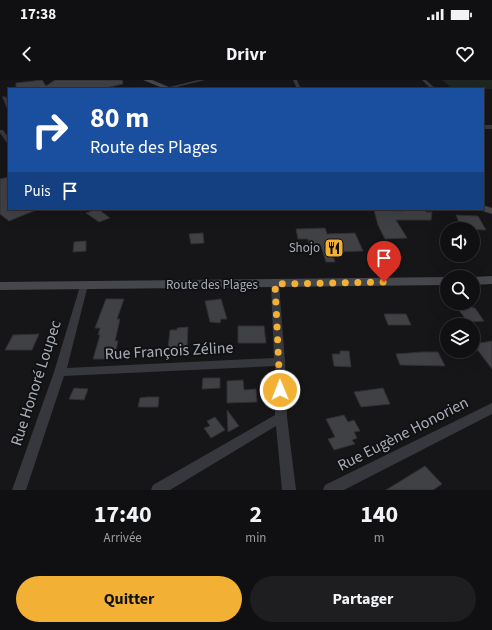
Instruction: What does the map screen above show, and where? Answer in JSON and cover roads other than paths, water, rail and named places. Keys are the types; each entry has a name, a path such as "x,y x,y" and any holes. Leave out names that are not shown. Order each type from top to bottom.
{"street":[{"path":"146,80 165,88"},
{"path":"171,88 203,80"},
{"path":"424,80 433,88"},
{"path":"4,97 8,107"},
{"path":"0,131 8,141"},
{"path":"480,280 492,280"},
{"name":"Route des Plages","path":"0,286 440,281"},
{"path":"275,284 280,362 281,417 289,490"},
{"name":"Rue Honoré Loupec","path":"19,490 60,372 84,285"},
{"name":"Rue François Zéline","path":"60,372 280,362"},
{"name":"Rue Eugène Honorien","path":"330,490 492,408"},
{"path":"158,490 281,417"}],"place":[{"name":"Shojo","path":"334,248"}]}
